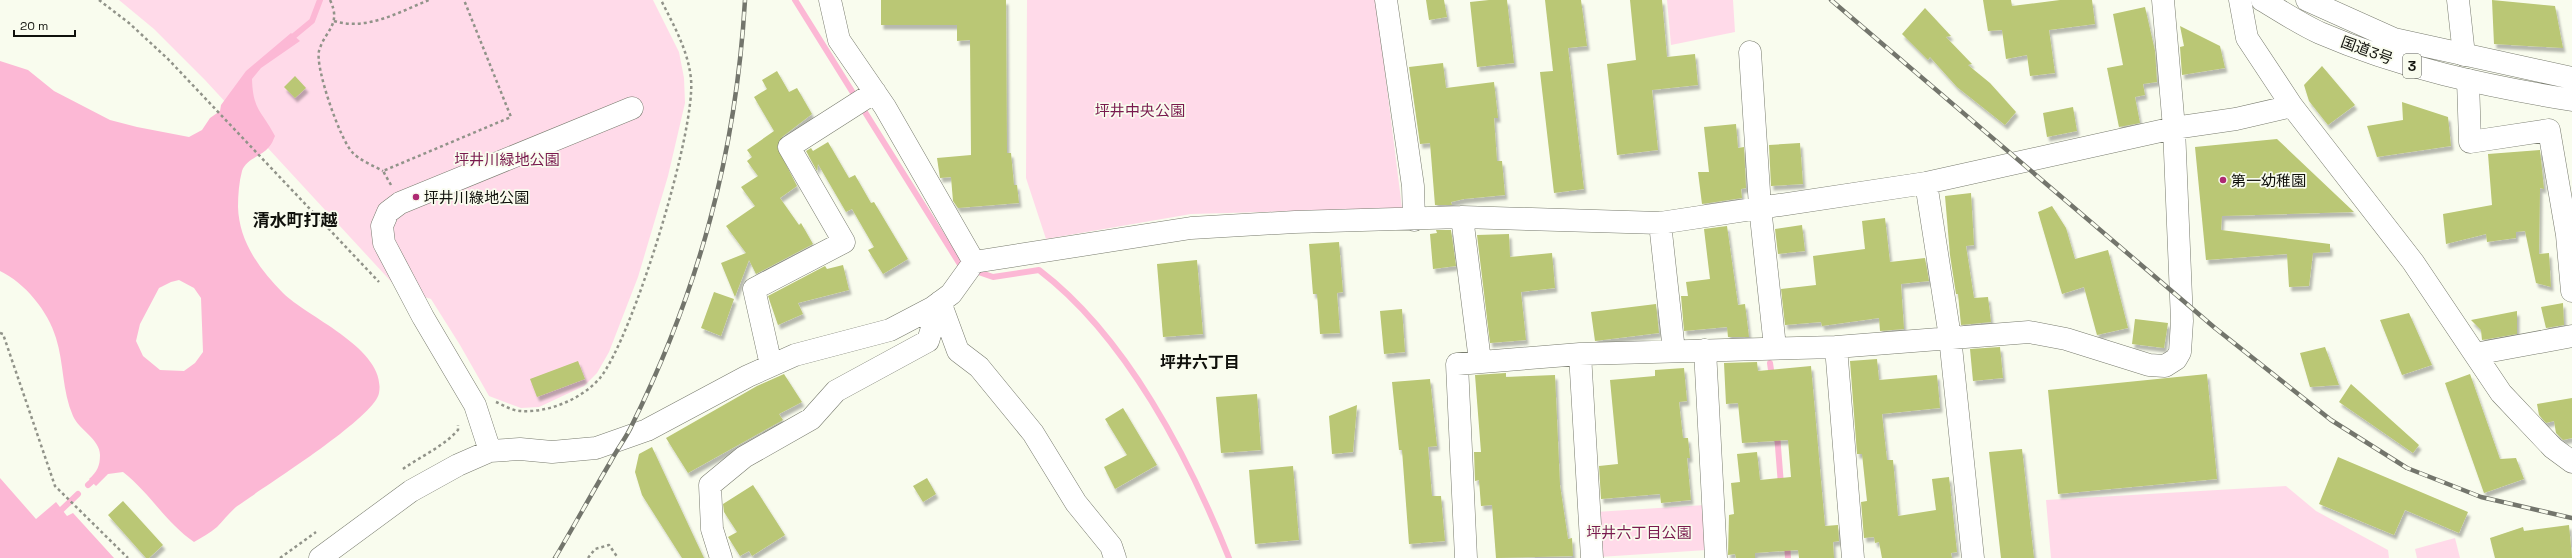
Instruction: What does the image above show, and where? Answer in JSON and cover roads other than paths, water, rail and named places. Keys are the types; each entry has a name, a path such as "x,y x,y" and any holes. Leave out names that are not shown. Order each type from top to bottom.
{"main road":[{"path":"830,0 839,40 869,96 974,262"},
{"path":"1386,0 1413,186 1414,220"},
{"path":"1466,558 1457,364 1580,354 1836,346 1950,336 2029,332 2066,339 2149,365 2165,366 2176,359 2180,352 2182,320 2174,128 2163,0"},
{"path":"2240,0 2247,38 2292,106 2412,262 2501,393 2553,448 2572,462"},
{"name":"国道3号","path":"2262,0 2320,32 2428,72 2499,88 2572,100"},
{"name":"国道3号","path":"2307,0 2394,39 2572,78"},
{"path":"2458,0 2464,55"},
{"path":"1750,52 1760,207 1775,347"},
{"path":"2468,80 2470,142 2549,130 2569,235 2572,291"},
{"path":"771,365 754,289 844,242 789,147 869,96"},
{"path":"721,558 712,529 710,485 744,457 811,418 836,391 928,342 946,298 974,262 1191,228 1295,222 1414,220 1462,217 1660,223 1926,183 2174,128 2236,119 2292,106"},
{"path":"490,451 475,405 423,317 384,243 382,226 388,212 400,203 632,108"},
{"path":"1926,183 1950,336 1973,558"},
{"path":"1462,217 1480,361"},
{"path":"1660,223 1674,351"},
{"path":"320,558 433,477 490,451 520,449 552,452 596,448 647,430 771,365 795,355 890,330 946,298"},
{"path":"946,298 958,351 979,367 1033,433 1076,503 1111,546 1115,558"},
{"path":"2475,354 2572,336"},
{"path":"1836,346 1853,558"},
{"path":"1705,350 1716,558"},
{"path":"1580,354 1592,558"}],"waterway":[{"path":"289,40 312,21 320,0"},
{"path":"795,0 961,266 993,277 1039,270 1071,297 1100,329 1127,364 1152,401 1174,440 1195,480 1229,558"},
{"path":"1770,363 1772,377"},
{"path":"1777,434 1781,485"},
{"path":"88,485 98,476"},
{"path":"57,514 78,494"},
{"path":"1787,543 1788,558"}],"railway":[{"path":"555,558 631,427 655,376 695,272 710,220 723,166 733,112 745,0"},
{"path":"1831,0 2215,328 2331,420 2407,468 2481,497 2572,518"}],"place":[{"name":"第一幼稚園","path":"2223,180"},
{"name":"坪井川綠地公園","path":"416,197"}],"district":[{"name":"清水町打越","path":"295,220"},
{"name":"坪井六丁目","path":"1200,362"}],"park label":[{"name":"坪井中央公園","path":"1140,110"},
{"name":"坪井川緑地公園","path":"507,159"},
{"name":"坪井六丁目公園","path":"1639,532"}]}
